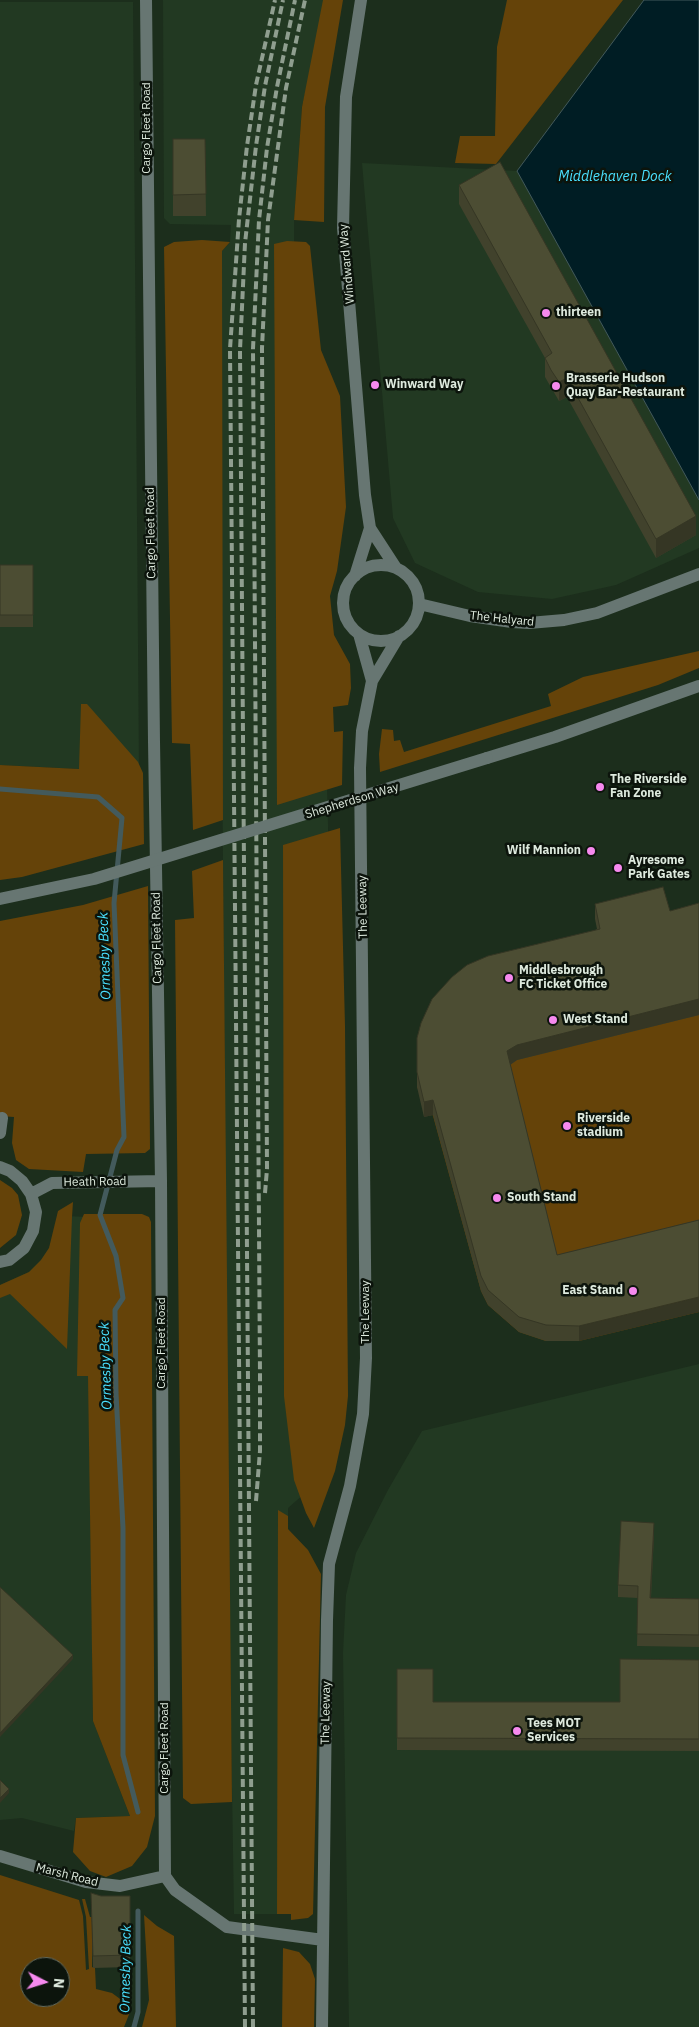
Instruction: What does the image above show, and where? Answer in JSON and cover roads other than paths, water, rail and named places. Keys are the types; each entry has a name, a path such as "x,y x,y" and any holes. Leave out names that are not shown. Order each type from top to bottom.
{"street":[{"name":"Cargo Fleet Road","path":"146,0 153,671 161,1181 165,1876"},
{"name":"Windward Way","path":"361,0 346,97 343,228 365,494 370,528 396,568"},
{"name":"Windward Way","path":"355,576 370,528"},
{"path":"374,565 386,565 406,574 418,593 419,604 416,617 409,628 399,636 387,640 374,640 359,634 345,616 343,603 345,590 355,576 362,570 374,565"},
{"name":"The Halyard","path":"419,604 470,616 512,622 529,623 564,620 597,613 699,574"},
{"name":"The Leeway","path":"359,634 372,681"},
{"name":"The Leeway","path":"322,2027 329,1564 350,1486 362,1423 366,1358 360,768 362,731 372,681 399,636"},
{"name":"Shepherdson Way","path":"0,899 27,895 113,874 555,737 699,686"},
{"path":"0,1133 2,1118"},
{"path":"0,1167 10,1171 22,1181 31,1194 36,1212 33,1231 24,1248 9,1260 0,1262"},
{"name":"Heath Road","path":"31,1194 52,1183 161,1181"},
{"name":"Marsh Road","path":"0,1856 86,1882 120,1886 152,1881 165,1876"},
{"path":"165,1876 174,1890 227,1927 323,1940"}],"water":[{"name":"Middlehaven Dock","path":"644,0 699,0 699,500 517,171"}],"waterway":[{"name":"Ormesby Beck","path":"0,789 98,797 122,818 114,903 124,1137 117,1150 100,1215 116,1256 123,1298 115,1310 116,1393 123,1528 123,1755 138,1812"},
{"name":"Ormesby Beck","path":"134,2027 138,2012 138,1911"}],"railway":[{"path":"245,2027 230,349 239,219 247,146 256,85 275,0"},
{"path":"253,2027 240,350 245,243 256,146 265,86 283,0"},
{"path":"256,1501 260,1451 260,1375 253,349 259,220 267,148 277,87 295,0"},
{"path":"265,1193 267,1169 262,348 268,220 286,88 305,0"}],"place":[{"name":"thirteen","path":"546,313"},
{"name":"Winward Way","path":"375,385"},
{"name":"Brasserie Hudson Quay Bar-Restaurant","path":"556,386"},
{"name":"The Riverside Fan Zone","path":"600,787"},
{"name":"Wilf Mannion","path":"591,851"},
{"name":"Ayresome Park Gates","path":"618,868"},
{"name":"Middlesbrough FC Ticket Office","path":"509,978"},
{"name":"West Stand","path":"553,1020"},
{"name":"Riverside stadium","path":"567,1126"},
{"name":"South Stand","path":"497,1198"},
{"name":"East Stand","path":"633,1291"},
{"name":"Tees MOT Services","path":"517,1731"}]}
